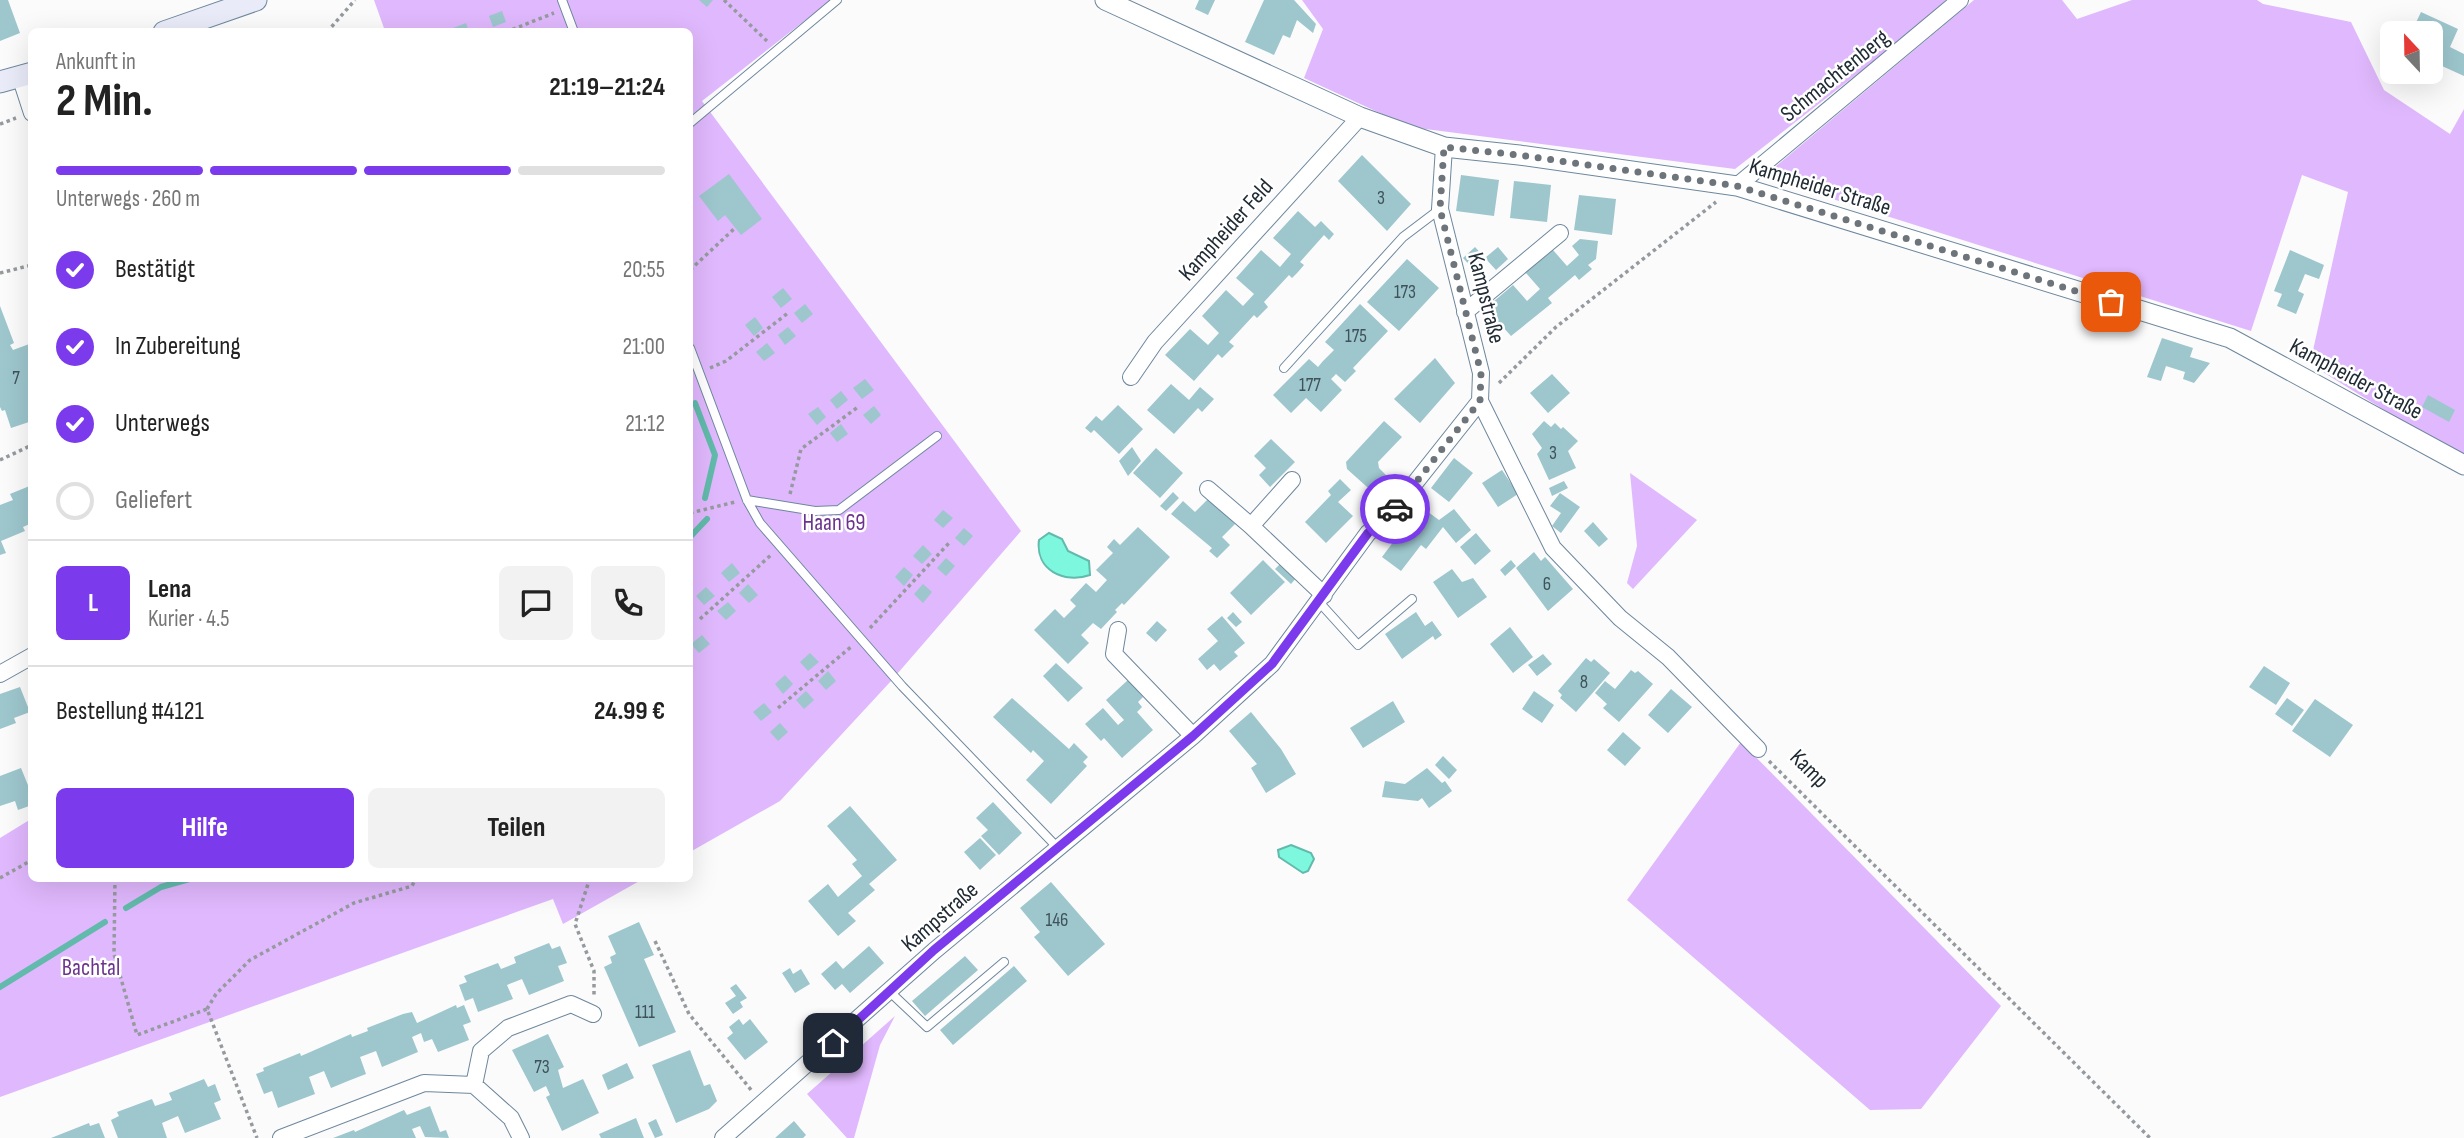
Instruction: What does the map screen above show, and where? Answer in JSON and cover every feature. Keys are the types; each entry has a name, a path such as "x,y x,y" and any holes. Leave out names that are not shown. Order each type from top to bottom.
{"main road":[{"path":"176,28 256,0"}],"street":[{"name":"Kampheider Straße","path":"1105,0 1360,117 1444,147 1737,186 2230,338 2464,465"},
{"name":"Schmachtenberg","path":"1737,186 1960,0"},
{"path":"17,77 28,103"},
{"name":"Kampheider Feld","path":"1131,377 1155,342 1360,117"},
{"name":"Kampstraße","path":"723,1138 934,950 1193,736 1272,664 1368,533 1388,517 1480,401 1481,373 1440,209 1444,147"},
{"path":"1465,312 1560,233"},
{"name":"Kamp","path":"1480,401 1553,548 1620,618 1668,657 1758,750"},
{"path":"1251,526 1292,480"},
{"path":"1208,489 1251,526 1321,598"},
{"path":"1118,630 1114,654 1193,736"},
{"path":"0,674 28,658"},
{"path":"474,1085 481,1051 509,1028 571,1004 593,1014"},
{"path":"281,1138 424,1083 474,1085 511,1118 521,1138"}],"lane":[{"path":"693,120 837,0"},
{"path":"564,4 573,28"},
{"path":"1284,368 1403,237 1440,209"},
{"path":"693,356 747,500 760,523 859,639 1057,847"},
{"path":"747,500 815,511 839,510 937,436"},
{"path":"1321,598 1358,645 1412,599"},
{"path":"890,992 927,1027 1004,962"}],"path":[{"path":"330,28 355,0"},
{"path":"724,0 775,51"},
{"path":"514,28 564,4"},
{"path":"1480,401 1556,327 1737,186"},
{"path":"693,267 735,228"},
{"path":"0,273 28,266"},
{"path":"699,373 726,361 788,313"},
{"path":"787,506 801,449 858,407"},
{"path":"0,460 28,447"},
{"path":"693,512 714,505 747,500"},
{"path":"778,708 859,639 949,543"},
{"path":"700,619 780,547"},
{"name":"Kamp","path":"1758,750 2150,1138"},
{"path":"0,878 28,862"},
{"path":"115,882 114,954 137,1035 207,1009 216,994 250,961 354,903 412,886 414,882"},
{"path":"589,882 575,924 594,971 593,1014"},
{"path":"655,941 689,1014 764,1104"},
{"path":"207,1009 257,1138"}],"green space":[{"name":"Haan 69","path":"374,0 831,0 702,101 1021,531 891,681 780,801 693,850 693,28 384,28"},
{"path":"1302,0 1946,0 1914,30 1735,169 1410,127 1304,78 1323,29"},
{"path":"1974,0 2062,0 2077,19 2132,0 2257,0 2263,4 2351,22 2384,90 2450,134 2464,109 2464,455 2447,449 2310,364 2348,192 2302,175 2251,331 1763,177"},
{"path":"1630,473 1697,520 1633,589 1627,583 1637,546"},
{"path":"1741,742 2001,1006 1921,1109 1870,1110 1627,900"},
{"name":"Bachtal","path":"28,821 28,882 638,882 563,924 553,899 0,1097 0,838"},
{"path":"895,1016 880,1045 854,1138 847,1138 807,1094"}],"shaded area":[{"path":"1049,533 1062,539 1068,551 1089,561 1090,575 1070,578 1047,567 1039,550 1039,540"},
{"path":"1291,845 1311,853 1314,859 1308,871 1303,873 1279,857 1278,850"}],"building":[{"path":"0,0 8,0 20,33 0,41"},
{"path":"699,0 713,0 707,7"},
{"path":"1199,0 1215,0 1208,15 1195,9"},
{"path":"1264,0 1294,0 1316,24 1313,33 1297,20 1290,38 1283,35 1274,55 1245,42"},
{"path":"502,11 506,22 493,27 489,16"},
{"path":"2421,12 2441,21 2417,21"},
{"path":"2443,22 2458,29 2450,47 2464,54 2464,76 2443,66"},
{"path":"466,23 468,28 453,28"},
{"path":"1362,155 1411,204 1387,231 1338,181"},
{"path":"729,174 762,219 741,235 725,215 718,221 699,196"},
{"path":"1461,175 1499,180 1494,216 1456,211"},
{"path":"1514,181 1551,185 1547,222 1510,218"},
{"path":"1579,195 1616,199 1612,235 1574,230"},
{"path":"1298,211 1315,227 1321,221 1334,234 1329,240 1324,235 1300,262 1304,265 1298,272 1292,278 1289,275 1264,302 1268,307 1257,318 1254,315 1229,342 1234,346 1222,358 1218,354 1194,381 1165,355 1190,329 1208,345 1219,333 1202,316 1226,290 1243,306 1254,294 1236,278 1261,250 1280,267 1291,254 1273,238"},
{"path":"1580,239 1598,241 1596,259 1588,265 1592,269 1579,280 1575,275 1548,298 1552,303 1511,336 1486,308 1513,285 1527,301 1540,289 1526,273 1553,250 1567,266 1579,255 1572,246"},
{"path":"1475,247 1486,259 1474,270 1463,258"},
{"path":"1498,247 1508,259 1496,270 1485,258"},
{"path":"2290,250 2324,265 2319,279 2305,274 2298,291 2304,294 2296,314 2277,306 2282,294 2274,291"},
{"path":"1407,259 1439,288 1399,331 1367,302"},
{"path":"783,288 792,299 781,308 772,297"},
{"path":"805,304 813,314 802,323 794,313"},
{"path":"1360,304 1388,331 1353,368 1356,371 1345,382 1336,374 1331,379 1342,390 1321,412 1306,398 1291,413 1273,395 1309,359 1318,367 1334,350 1325,342"},
{"path":"0,306 14,343 10,345 13,350 28,344 28,422 11,428 5,410 2,411"},
{"path":"755,317 763,328 754,336 745,325"},
{"path":"788,327 796,336 785,345 778,335"},
{"path":"2162,338 2193,348 2190,357 2210,363 2194,383 2183,379 2185,372 2166,366 2161,381 2147,377"},
{"path":"767,343 775,353 764,361 756,352"},
{"path":"1435,358 1455,383 1420,423 1394,399"},
{"path":"1552,374 1570,393 1548,413 1530,393"},
{"path":"865,379 874,390 862,399 853,388"},
{"path":"1171,384 1189,400 1200,387 1214,399 1202,412 1198,408 1174,434 1147,410"},
{"path":"841,391 848,400 837,409 830,400"},
{"path":"2428,395 2455,410 2449,422 2422,407"},
{"path":"1118,405 1143,429 1119,454 1094,430 1091,433 1085,428 1096,416 1102,421"},
{"path":"874,406 881,415 871,424 863,415"},
{"path":"818,407 826,417 817,425 808,414"},
{"path":"1384,421 1402,437 1378,462 1379,468 1390,479 1376,495 1347,469 1346,462"},
{"path":"1544,421 1551,427 1555,423 1561,429 1563,427 1578,441 1568,451 1576,468 1549,480 1537,454 1542,448 1532,434"},
{"path":"841,424 848,434 837,442 830,433"},
{"path":"1271,439 1295,462 1270,487 1259,475 1266,468 1254,456"},
{"path":"1132,447 1141,461 1128,476 1119,461"},
{"path":"1156,448 1183,473 1160,498 1133,473"},
{"path":"1454,458 1473,473 1449,502 1431,488"},
{"path":"1502,470 1518,494 1498,507 1482,483"},
{"path":"1340,479 1351,490 1338,502 1353,516 1326,543 1305,522 1331,495 1328,491"},
{"path":"1564,481 1568,488 1552,496 1549,488"},
{"path":"28,487 28,525 23,527 25,531 1,541 6,553 0,555 0,505 13,500 10,494"},
{"path":"1173,492 1179,498 1166,511 1160,506"},
{"path":"1560,493 1580,507 1561,533 1552,526 1561,513 1550,506"},
{"path":"1208,499 1235,524 1222,537 1230,545 1217,558 1209,551 1212,548 1171,514 1183,501 1195,512"},
{"path":"1420,506 1439,520 1454,509 1471,530 1456,543 1443,527 1426,549 1421,545 1401,571 1382,557"},
{"path":"943,510 953,518 943,528 934,520"},
{"path":"1593,522 1608,539 1599,547 1584,531"},
{"path":"1138,527 1170,557 1124,605 1122,603 1115,610 1117,612 1101,629 1093,623 1081,635 1089,643 1068,664 1034,630 1055,609 1064,618 1076,606 1070,600 1086,583 1096,592 1107,580 1096,570 1113,553 1107,547 1114,539 1120,545"},
{"path":"964,528 973,536 964,546 955,538"},
{"path":"1476,533 1491,551 1475,565 1460,547"},
{"path":"923,545 932,554 922,564 913,556"},
{"path":"1534,552 1541,561 1545,557 1573,589 1548,611 1516,568"},
{"path":"946,558 955,566 946,576 937,568"},
{"path":"1263,560 1285,582 1251,615 1230,593"},
{"path":"1511,560 1516,566 1505,576 1500,570"},
{"path":"1282,562 1297,577 1291,584 1275,569"},
{"path":"732,563 740,573 729,582 721,573"},
{"path":"904,567 913,575 904,586 895,577"},
{"path":"1452,569 1462,582 1473,578 1487,597 1458,618 1433,582"},
{"path":"748,584 758,595 749,603 739,593"},
{"path":"923,584 932,592 923,603 914,594"},
{"path":"706,587 715,596 704,605 696,596"},
{"path":"728,602 736,611 726,620 717,611"},
{"path":"1233,612 1242,622 1236,627 1227,618"},
{"path":"1416,612 1425,626 1432,621 1442,635 1435,640 1433,636 1402,659 1385,634"},
{"path":"1222,616 1245,643 1234,652 1238,656 1220,671 1214,664 1207,670 1198,659 1218,641 1207,629"},
{"path":"1157,621 1167,630 1156,642 1146,633"},
{"path":"1510,627 1533,657 1513,673 1490,644"},
{"path":"702,635 710,644 699,653 693,642"},
{"path":"810,653 819,662 808,671 800,662"},
{"path":"1543,654 1552,664 1537,676 1528,665"},
{"path":"1586,658 1591,662 1594,659 1610,673 1576,712 1560,698 1562,695 1558,691"},
{"path":"1056,663 1083,688 1068,702 1043,676"},
{"path":"2264,666 2290,683 2276,705 2249,687"},
{"path":"1631,670 1635,673 1638,671 1653,684 1619,722 1603,708 1607,704 1595,693 1605,681 1615,689"},
{"path":"828,671 836,681 826,690 818,681"},
{"path":"785,675 793,684 783,694 775,684"},
{"path":"1128,680 1143,697 1138,702 1142,707 1137,712 1153,730 1122,758 1104,738 1101,741 1085,724 1103,708 1118,725 1124,720 1106,700"},
{"path":"20,687 28,713 14,718 16,723 0,729 0,694"},
{"path":"1671,689 1692,707 1668,733 1648,715"},
{"path":"806,691 814,700 804,709 796,700"},
{"path":"1534,691 1554,705 1542,723 1522,709"},
{"path":"1012,698 1069,749 1074,743 1088,757 1083,762 1087,766 1051,804 1026,780 1044,761 1033,750 1031,753 993,717"},
{"path":"2287,698 2304,710 2292,726 2275,714"},
{"path":"2315,699 2353,725 2330,757 2292,731"},
{"path":"1393,701 1405,722 1363,748 1350,728"},
{"path":"764,703 772,712 761,721 753,712"},
{"path":"1251,712 1281,749 1296,774 1266,793 1251,768 1257,764 1229,731"},
{"path":"780,723 788,732 778,741 770,732"},
{"path":"1623,732 1641,748 1625,766 1607,750"},
{"path":"1443,756 1457,770 1449,779 1435,765"},
{"path":"21,768 28,785 28,806 18,810 15,801 0,806 0,776"},
{"path":"1427,768 1442,783 1445,781 1452,791 1429,808 1422,798 1418,801 1382,797 1385,781 1405,784"},
{"path":"993,802 1022,833 999,855 981,836 988,830 976,818"},
{"path":"850,806 897,860 869,884 875,890 848,913 856,921 838,936 808,901 828,884 838,897 862,876 852,864 857,860 827,826"},
{"path":"980,838 996,855 980,870 964,852"},
{"path":"1051,882 1105,944 1068,976 1034,937 1040,932 1020,908"},
{"path":"639,922 654,955 644,959 676,1032 639,1047 604,967 612,963 610,957 616,954 608,936"},
{"path":"549,943 552,949 560,946 567,963 558,966 564,981 529,995 522,979 507,985 513,999 478,1012 473,998 465,1001 459,985 467,982 464,976 498,963 501,969 516,963 514,957"},
{"path":"869,946 884,963 850,993 842,984 835,990 821,974 836,961 843,969"},
{"path":"965,956 978,970 925,1016 912,1001"},
{"path":"1014,966 1027,981 953,1045 940,1030"},
{"path":"790,968 793,974 801,969 810,984 795,993 782,973"},
{"path":"736,984 747,998 740,1002 743,1007 733,1014 725,1003 736,996 730,988"},
{"path":"456,1005 457,1008 464,1005 471,1022 463,1025 469,1040 438,1052 432,1039 424,1042 421,1033 412,1037 418,1052 382,1067 376,1051 360,1057 366,1074 331,1088 324,1071 309,1077 315,1094 278,1108 272,1091 264,1094 256,1074 264,1071 263,1068 300,1053 301,1056 351,1034 352,1037 368,1031 367,1028 403,1014 412,1012 417,1023"},
{"path":"739,1019 743,1025 750,1019 768,1042 745,1060 727,1038 733,1033 729,1027"},
{"path":"548,1034 564,1067 558,1070 563,1088 583,1079 599,1113 562,1131 546,1097 550,1095 546,1086 534,1092 512,1050"},
{"path":"690,1050 704,1086 710,1084 717,1101 709,1109 676,1123 652,1065"},
{"path":"627,1063 634,1078 608,1090 602,1075"},
{"path":"204,1079 208,1087 215,1084 221,1100 214,1103 221,1119 185,1133 178,1116 162,1123 167,1138 118,1138 111,1120 119,1116 117,1112 152,1099 155,1106 172,1100 169,1093"},
{"path":"430,1106 440,1132 446,1130 449,1138 425,1137 420,1126 412,1129 416,1138 333,1138 354,1130 355,1132 404,1110 407,1115"},
{"path":"636,1118 644,1138 601,1138 599,1134"},
{"path":"656,1119 663,1135 655,1138 648,1123"},
{"path":"794,1121 806,1135 803,1138 775,1138"},
{"path":"89,1123 90,1126 99,1123 105,1138 51,1138"}],"waterway":[{"path":"695,403 715,455 705,498"},
{"path":"693,534 707,519"},
{"path":"126,908 161,887 179,882"},
{"path":"0,987 105,922"}],"way so far":[{"path":"1395,509 1480,401 1481,373 1440,209 1444,147 1737,186 2111,302"}],"route":[{"path":"833,1043 934,950 1193,736 1272,664 1368,533 1395,509"}]}
